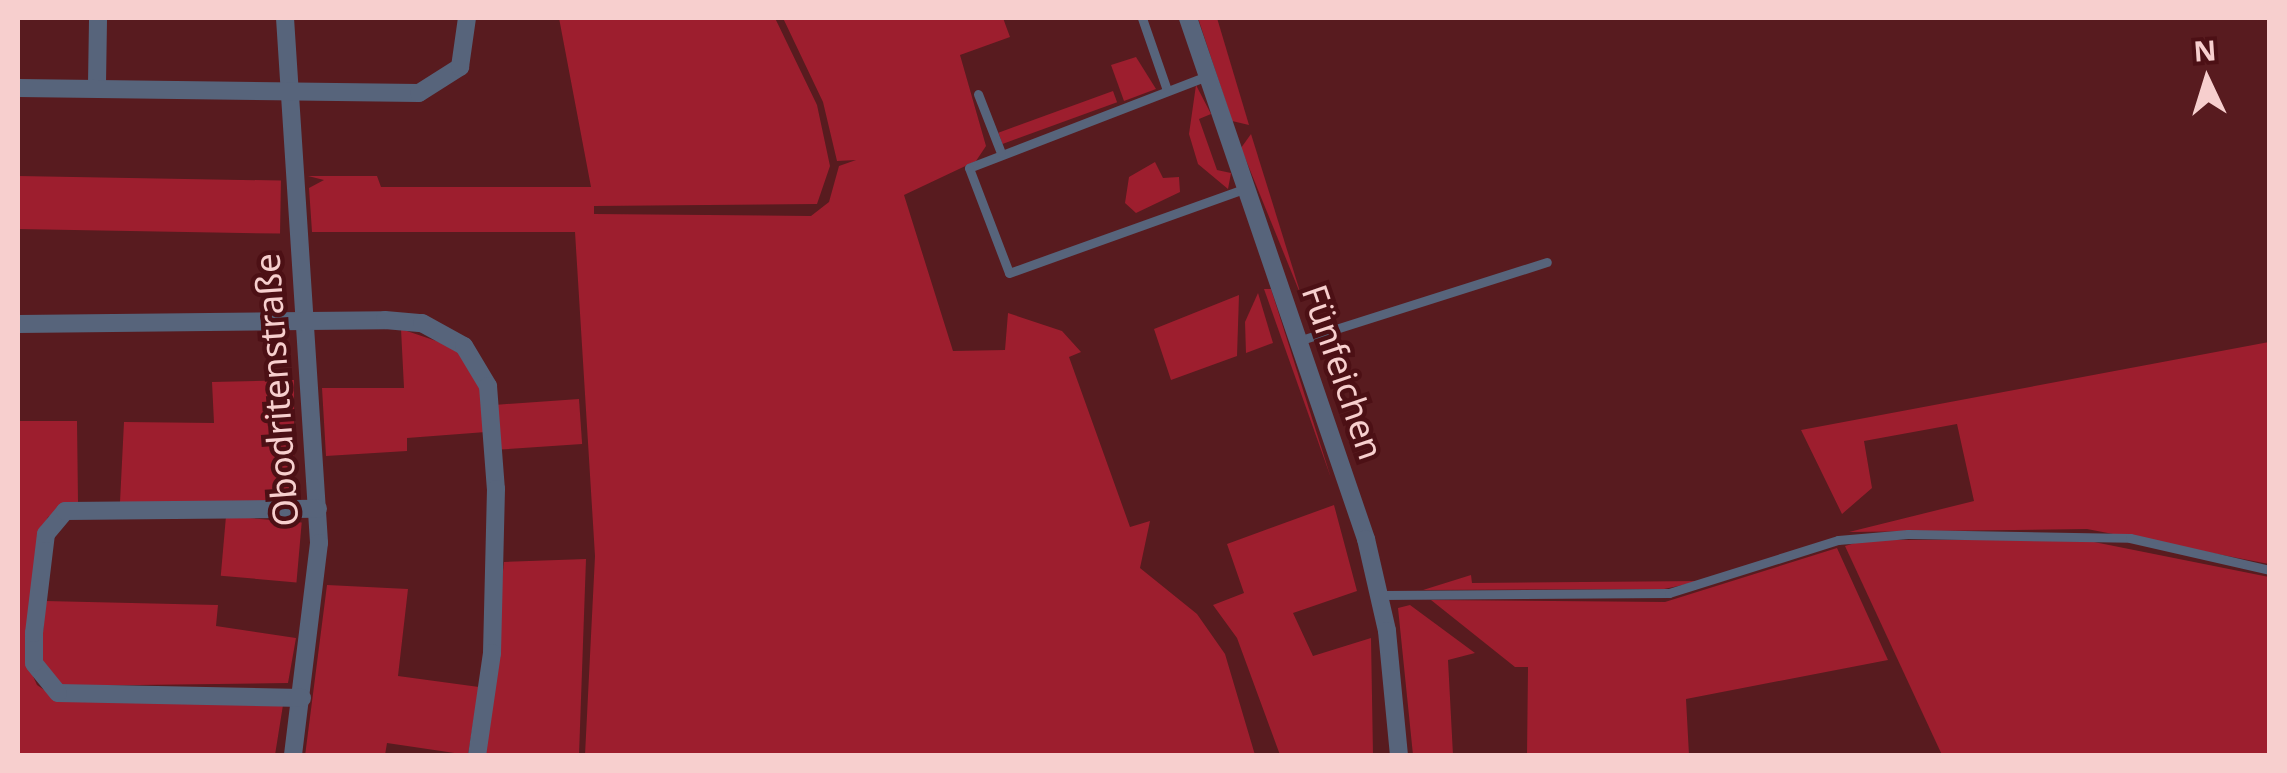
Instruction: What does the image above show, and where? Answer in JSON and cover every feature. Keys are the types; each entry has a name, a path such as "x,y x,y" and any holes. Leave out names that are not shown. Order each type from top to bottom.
{"street":[{"path":"97,84 98,18"},
{"name":"Obodritenstraße","path":"285,18 302,319 318,509 302,698 293,756"},
{"path":"18,88 97,84 288,92 430,91 460,67 467,18"},
{"name":"Fünfeichen","path":"1188,18 1381,596 1398,756"},
{"path":"18,324 302,319 422,323 479,363 490,405 498,559 477,756"},
{"path":"302,698 58,693 34,663 34,633 46,534 66,511 318,509"}],"lane":[{"path":"1142,18 1167,90"},
{"path":"1206,76 969,168 1009,274 1247,188"},
{"path":"978,94 1001,154"},
{"path":"1298,341 1547,262"},
{"path":"1381,596 1669,593 1865,536 2130,538 2270,570"}],"shaded area":[{"path":"559,18 775,18 817,105 830,166 817,204 594,206 594,214 811,216 829,202 839,166 856,160 837,161 823,102 783,18 1003,18 1010,37 960,55 986,146 976,161 904,195 953,351 1005,350 1008,313 1062,331 1081,352 1069,357 1130,527 1150,521 1140,568 1197,614 1225,654 1255,755 585,755 595,556 575,232 312,232 309,188 324,180 308,176 377,176 381,187 591,187"},
{"path":"1198,18 1217,18 1249,125 1232,121"},
{"path":"1136,57 1156,89 1124,101 1111,65"},
{"path":"1196,85 1211,114 1199,119 1217,170 1231,173 1228,189 1198,164 1189,134"},
{"path":"1113,91 1117,102 1002,144 998,133"},
{"path":"1251,134 1302,298 1241,148"},
{"path":"1155,162 1163,178 1179,177 1180,192 1136,213 1125,203 1129,177"},
{"path":"18,176 281,181 280,234 18,229"},
{"path":"1264,289 1271,289 1331,478"},
{"path":"1258,293 1273,343 1246,353 1245,322"},
{"path":"1239,295 1237,356 1171,380 1154,329"},
{"path":"401,329 460,349 480,386 486,432 407,438 407,451 326,456 322,388 404,388"},
{"path":"2269,342 2269,564 2087,529 1849,532 1974,501 1957,424 1864,441 1872,488 1842,514 1801,430"},
{"path":"294,380 294,503 120,502 124,422 214,423 212,382"},
{"path":"579,399 582,444 500,450 497,405"},
{"path":"18,421 77,421 78,502 48,517 40,533 27,663 37,685 56,698 283,705 275,755 18,756"},
{"path":"1334,505 1357,591 1293,613 1313,656 1371,638 1373,755 1280,755 1237,638 1213,605 1244,593 1227,544"},
{"path":"226,516 302,523 296,582 221,576"},
{"path":"1865,540 2084,540 2269,577 2269,755 1942,755 1845,546"},
{"path":"1837,548 1888,660 1686,699 1689,755 1527,755 1528,667 1515,667 1431,600 1665,602"},
{"path":"586,559 579,755 483,756 504,562"},
{"path":"1471,575 1472,583 1702,581 1664,589 1423,590"},
{"path":"327,585 408,589 398,676 479,687 468,755 387,743 385,755 305,756"},
{"path":"45,601 218,605 216,626 296,638 288,683 60,686 41,662"},
{"path":"1410,605 1475,653 1448,660 1453,755 1413,755 1398,608"}]}
